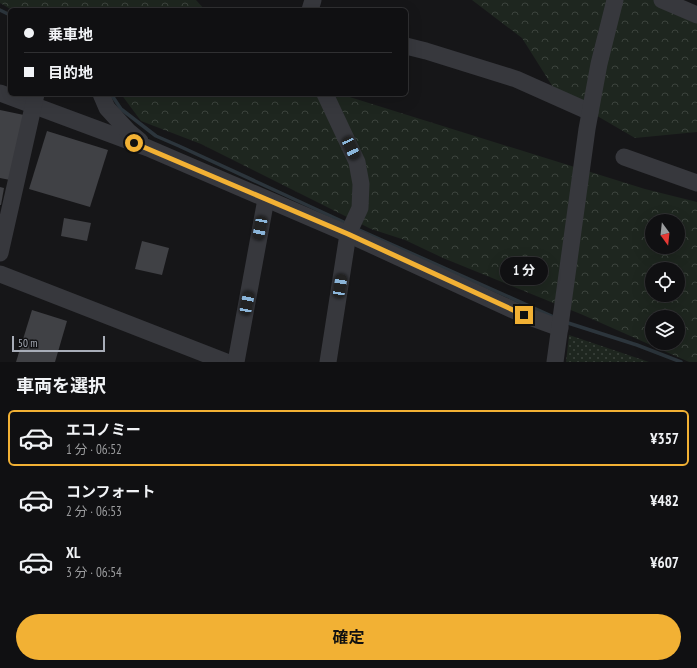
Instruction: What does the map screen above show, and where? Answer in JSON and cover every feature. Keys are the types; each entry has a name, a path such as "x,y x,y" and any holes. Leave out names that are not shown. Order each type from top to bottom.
{"street":[{"path":"555,362 587,129 598,64 615,0"},
{"path":"662,0 697,15"},
{"path":"408,46 516,79 590,112"},
{"path":"15,96 35,100 148,148 348,234 524,315 560,328"},
{"path":"102,96 107,108 128,131 148,148"},
{"path":"327,96 357,162 361,184 360,208 348,234 328,362"},
{"path":"0,253 35,100"},
{"path":"624,157 697,183"},
{"path":"236,362 266,199"},
{"path":"0,274 226,362"}],"green space":[{"path":"0,0 196,0 203,8 9,8 0,3"},
{"path":"472,0 669,0 697,12 697,132 635,138 556,92 522,38"},
{"path":"122,96 346,96 645,189 697,202 697,362 689,362 662,350 685,350 685,310 645,310 645,342 583,315 443,258 405,240 371,229 201,144 141,121"},
{"path":"569,335 649,362 566,362"}],"building":[{"path":"0,110 24,115 10,180 0,178"},
{"path":"47,131 108,150 90,207 29,189"},
{"path":"0,187 4,188 1,205 0,205"},
{"path":"64,218 91,223 87,241 61,236"},
{"path":"142,241 169,248 162,275 135,269"},
{"path":"32,310 67,321 55,362 16,362"}],"waterway":[{"path":"0,10 8,14"},
{"path":"112,96 121,109 156,136 348,224"},
{"path":"357,229 556,318"},
{"path":"565,322 637,345 681,362"}],"route":[{"path":"134,143 348,234 524,315"}]}
